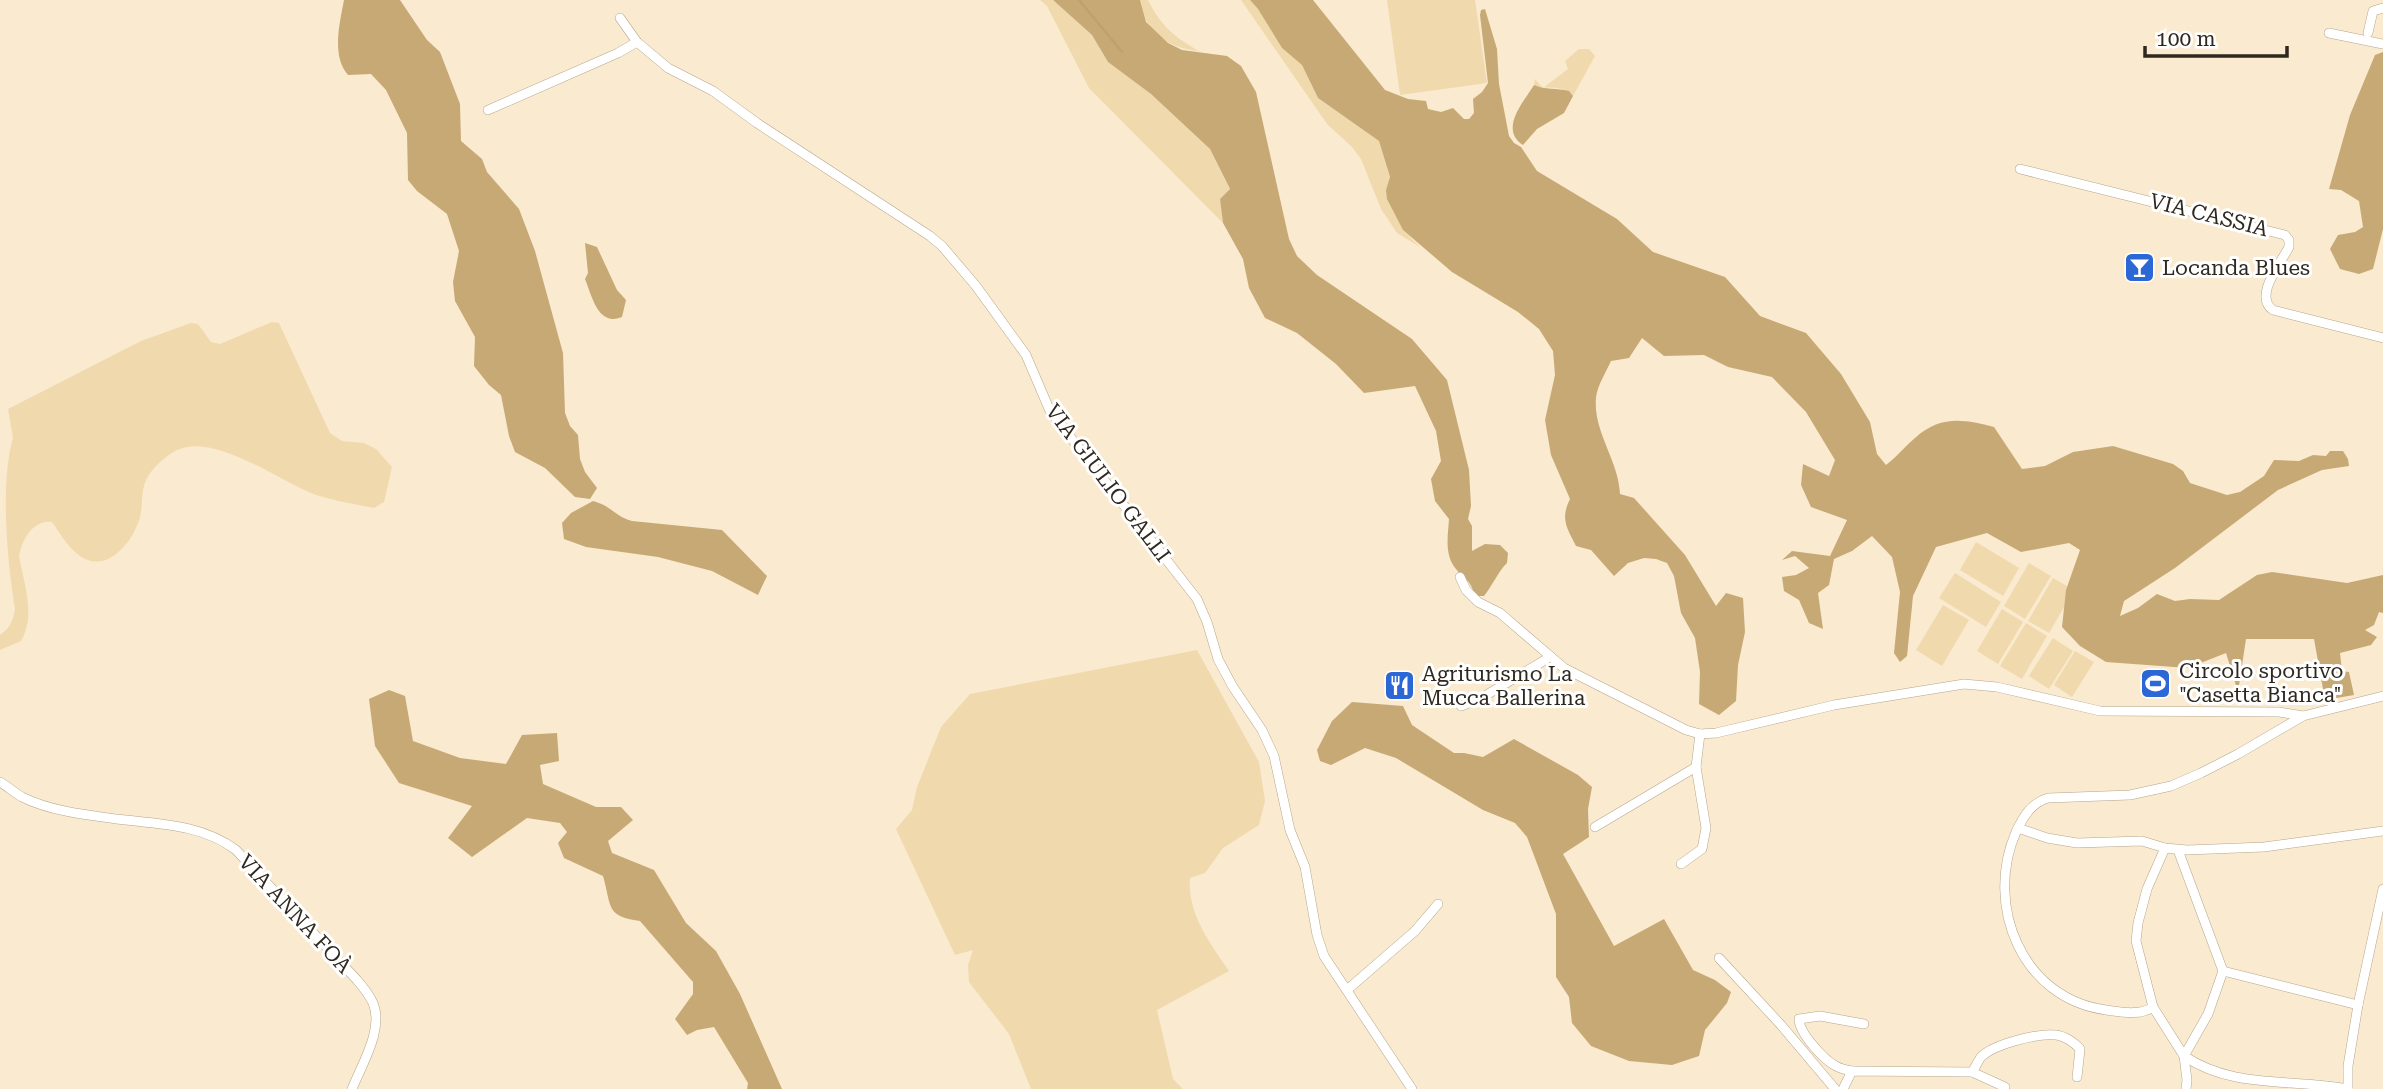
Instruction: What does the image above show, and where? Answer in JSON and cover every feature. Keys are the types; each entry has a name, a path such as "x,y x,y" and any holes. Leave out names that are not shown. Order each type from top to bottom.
{"street":[{"path":"2368,33 2374,11 2383,8"},
{"name":"VIA GIULIO GALLI","path":"620,18 637,42 668,68 713,91 779,138 930,236 976,286 1026,355 1050,411 1197,599 1218,659 1262,730 1274,756 1290,830 1305,867 1321,949 1412,1089"},
{"path":"2329,33 2383,44"},
{"path":"488,110 612,57 637,42"},
{"name":"VIA CASSIA","path":"2020,169 2285,234 2289,247 2267,290 2267,305 2273,310 2383,338"},
{"path":"1460,577 1466,590 1478,602 1500,613 1564,668 1686,730 1700,734 1749,727 1834,705 1964,684 1997,687 2100,711 2278,712 2303,716"},
{"path":"1461,706 1550,657"},
{"path":"2153,1007 2146,1011 2129,1013 2082,1006 2053,989 2029,964 2014,934 2004,893 2007,857 2029,808 2043,799 2130,795 2171,786 2201,774 2303,716 2383,696"},
{"path":"1681,864 1702,849 1706,828 1696,767 1700,734"},
{"path":"1595,827 1696,767"},
{"name":"VIA ANNA FOÀ","path":"0,782 23,797 54,808 200,831 236,850 371,998 376,1014 375,1028 352,1089"},
{"path":"2018,828 2061,841 2091,844 2142,841 2178,849 2264,847 2383,831"},
{"path":"2165,848 2147,889 2136,936 2153,1007 2184,1056 2207,1073 2243,1086 2305,1084 2348,1089 2348,1066 2358,1005 2383,888"},
{"path":"2178,849 2223,971 2208,1014 2184,1056 2186,1089"},
{"path":"1347,990 1415,931 1438,904"},
{"path":"1719,958 1835,1089"},
{"path":"2223,971 2358,1005"},
{"path":"1864,1024 1820,1016 1799,1019 1801,1028 1825,1059 1839,1068 1852,1071 1972,1072 2005,1087"},
{"path":"1972,1072 1981,1057 1990,1051 2034,1036 2056,1035 2080,1049 2077,1077"},
{"path":"1843,1089 1852,1071"}],"shaded area":[{"path":"344,0 400,0 427,40 440,52 460,104 461,141 482,159 487,172 519,209 535,251 563,353 565,413 570,426 578,435 580,459 585,472 597,488 590,499 575,497 545,468 515,452 501,395 474,366 475,337 455,301 453,282 459,251 447,214 417,191 408,180 407,133 386,90 371,74 348,75 343,67 338,39"},
{"path":"1040,0 1053,0 1092,35 1108,62 1151,94 1210,149 1230,190 1220,199 1223,223 1089,88 1047,6"},
{"path":"1053,0 1140,0 1146,22 1168,43 1182,50 1227,56 1241,66 1256,92 1289,239 1297,256 1317,275 1412,339 1447,380 1469,470 1471,506 1468,519 1472,526 1472,551 1485,544 1500,545 1508,553 1507,563 1484,596 1475,596 1469,583 1450,558 1449,519 1435,501 1431,479 1441,461 1436,431 1415,386 1364,393 1336,364 1297,333 1265,318 1249,288 1243,259 1223,223 1220,199 1230,189 1210,149 1151,94 1108,62 1092,35"},
{"path":"1140,0 1148,0 1169,30 1199,51 1176,46 1157,34 1146,20"},
{"path":"1241,0 1250,0 1282,48 1302,65 1318,98 1379,141 1390,178 1386,190 1403,230 1420,247 1397,233 1381,209 1361,159 1327,124"},
{"path":"1250,0 1313,0 1385,90 1408,99 1426,101 1428,109 1441,112 1453,108 1464,119 1469,119 1474,113 1473,99 1488,83 1480,15 1481,10 1485,9 1497,49 1499,84 1509,136 1521,147 1537,171 1617,219 1653,252 1725,277 1760,316 1806,333 1841,374 1870,422 1877,454 1886,465 1924,431 1934,425 1953,421 1994,427 2022,469 2045,466 2073,452 2113,446 2173,464 2183,471 2190,483 2227,495 2240,492 2264,476 2274,460 2299,461 2313,455 2326,456 2330,451 2343,451 2349,466 2322,470 2278,490 2175,568 2124,601 2120,616 2138,608 2157,594 2175,601 2219,600 2257,575 2272,572 2347,583 2383,575 2383,613 2379,612 2374,625 2365,630 2377,637 2371,645 2340,653 2342,671 2349,672 2354,695 2325,700 2314,639 2246,639 2238,692 2226,653 2188,668 2106,662 2080,646 2062,627 2066,590 2080,550 2069,543 2021,552 1987,533 1936,547 1913,596 1907,656 1900,662 1894,653 1900,592 1892,557 1872,536 1852,551 1834,559 1829,585 1818,593 1823,629 1809,623 1799,600 1784,591 1782,577 1796,575 1809,568 1795,556 1782,560 1792,551 1830,556 1847,520 1811,507 1801,485 1803,464 1829,476 1835,460 1806,412 1772,377 1728,367 1704,355 1664,356 1642,338 1629,358 1611,361 1596,398 1598,423 1619,482 1620,494 1634,498 1685,555 1716,606 1726,593 1743,598 1745,632 1738,665 1736,701 1719,715 1699,704 1700,672 1695,638 1681,613 1674,576 1667,563 1644,558 1628,563 1614,576 1591,550 1576,546 1568,528 1565,512 1570,499 1551,455 1545,420 1555,375 1553,351 1539,329 1518,312 1452,272 1403,230 1387,199 1386,190 1390,177 1379,141 1318,98 1302,65 1282,48"},
{"path":"1387,0 1475,0 1487,83 1400,95"},
{"path":"1579,49 1589,49 1595,56 1573,96 1560,88 1544,87 1568,69 1565,61"},
{"path":"2383,52 2383,229 2373,269 2359,274 2340,269 2330,249 2338,235 2355,232 2363,227 2359,201 2341,190 2329,189 2350,115 2375,55"},
{"path":"1534,85 1569,91 1573,96 1564,113 1537,129 1523,145 1516,139 1513,124 1519,108"},
{"path":"585,243 597,247 617,290 626,300 622,317 607,318 593,301 585,279 588,273"},
{"path":"272,322 279,323 330,433 342,441 364,443 376,449 392,467 384,502 374,508 338,501 301,489 228,453 192,446 177,450 159,463 146,480 141,512 131,537 124,547 106,560 96,562 75,552 52,522 34,527 19,556 28,599 28,621 21,641 0,650 0,635 10,624 15,609 6,522 7,476 13,438 8,409 141,341 191,323 198,324 211,342 220,344"},
{"path":"593,501 632,521 722,530 767,576 758,595 712,571 658,557 586,547 564,539 562,523 571,513"},
{"path":"1976,542 2019,568 2003,596 1960,570"},
{"path":"2029,563 2051,576 2025,619 2004,606"},
{"path":"1955,573 2001,602 1986,627 1939,598"},
{"path":"2053,578 2074,590 2049,633 2028,621"},
{"path":"1943,605 1969,620 1942,666 1916,650"},
{"path":"2002,609 2023,622 1998,664 1977,651"},
{"path":"2026,623 2047,636 2022,679 2000,666"},
{"path":"2053,638 2073,651 2049,689 2029,676"},
{"path":"1197,650 1259,762 1265,801 1259,825 1223,848 1205,873 1190,878 1192,903 1201,927 1229,971 1157,1010 1173,1079 1183,1089 1031,1089 1009,1034 969,982 968,965 973,950 955,955 896,829 912,810 917,787 941,727 970,694"},
{"path":"2075,651 2094,662 2072,697 2054,685"},
{"path":"389,690 405,696 413,741 460,758 506,764 522,735 557,733 559,761 540,765 543,784 596,807 621,807 633,820 608,841 612,853 654,870 686,923 716,951 740,994 782,1089 747,1089 748,1083 714,1027 687,1035 675,1019 693,994 693,982 640,921 615,913 609,903 603,876 564,858 558,843 567,832 560,823 527,818 472,857 448,838 472,806 399,783 375,746 369,699"},
{"path":"1352,702 1403,706 1412,725 1454,753 1483,757 1514,739 1578,775 1592,787 1588,809 1589,837 1563,854 1614,946 1664,919 1693,970 1715,980 1731,992 1727,1003 1705,1030 1699,1056 1672,1065 1629,1061 1591,1046 1572,1023 1569,997 1556,977 1556,914 1527,837 1515,823 1483,810 1396,758 1365,748 1331,765 1320,761 1317,750 1332,721"}],"waterway":[{"path":"1079,0 1122,52"}],"place":[{"name":"Locanda Blues","path":"2139,268"},
{"name":"Circolo sportivo \"Casetta Bianca\"","path":"2156,683"},
{"name":"Agriturismo La Mucca Ballerina","path":"1399,686"}]}
